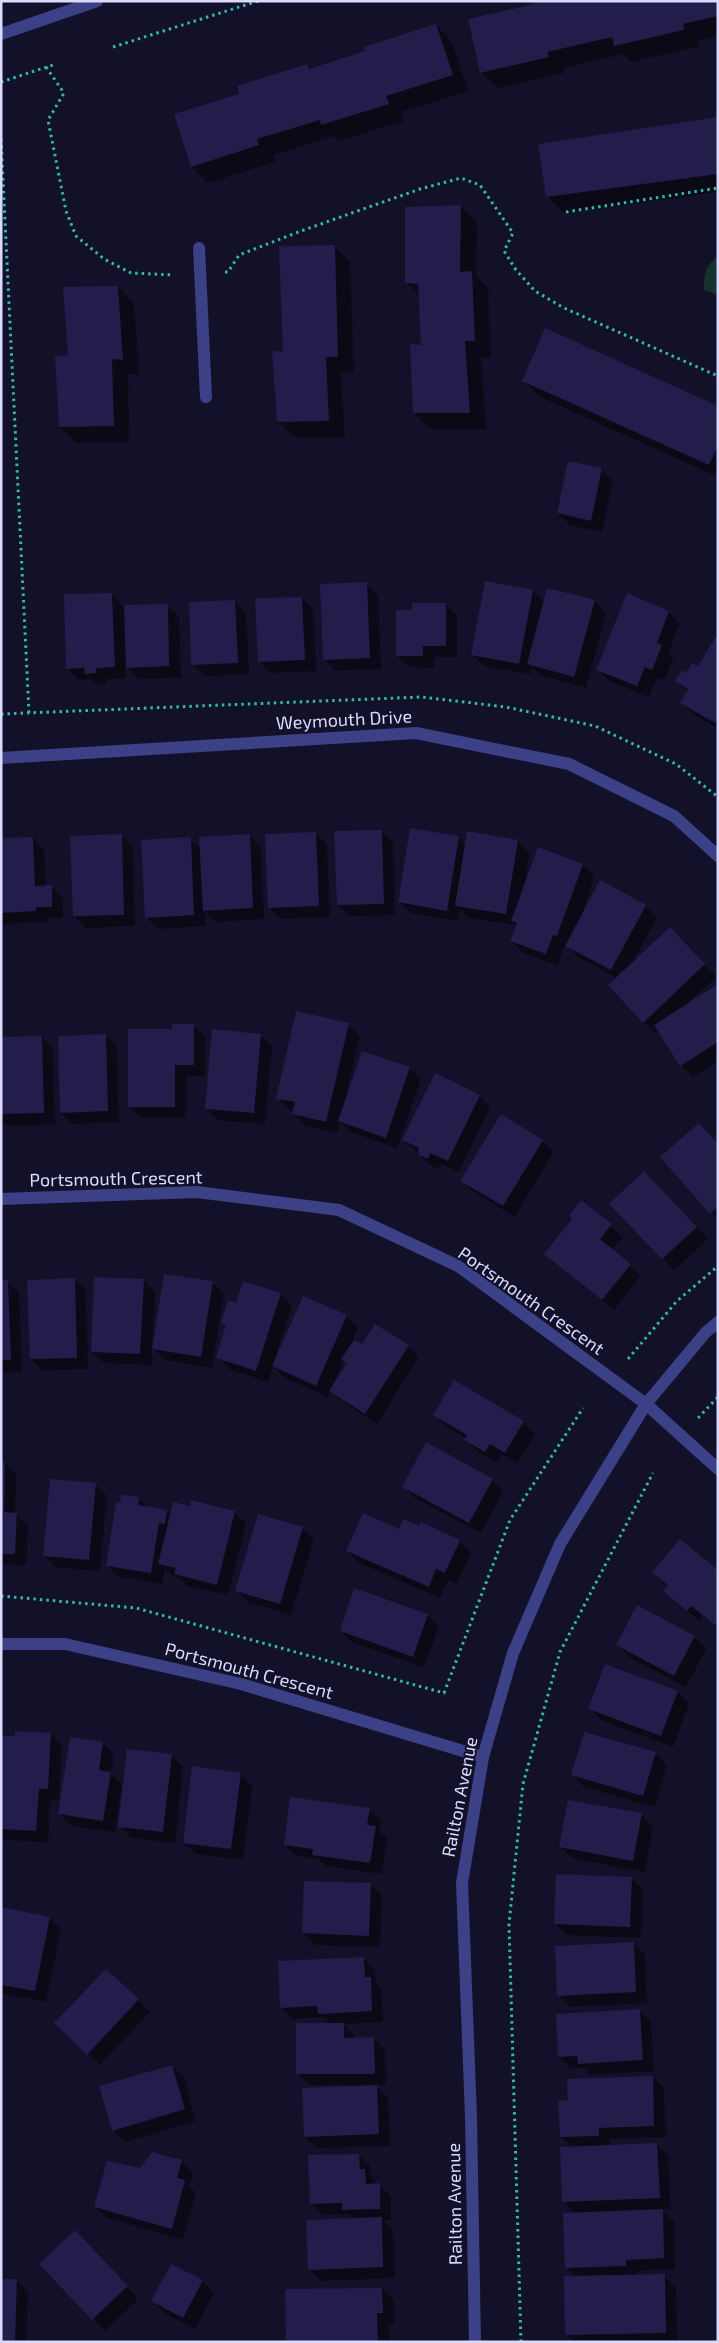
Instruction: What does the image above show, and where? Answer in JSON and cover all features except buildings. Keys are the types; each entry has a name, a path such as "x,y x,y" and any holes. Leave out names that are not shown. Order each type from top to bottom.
{"street":[{"path":"1,34 97,1"},
{"path":"199,248 206,397"},
{"name":"Weymouth Drive","path":"1,758 416,733 569,764 674,816 718,856"},
{"name":"Portsmouth Crescent","path":"1,1199 197,1192 339,1210 458,1266 646,1404 718,1469"},
{"name":"Railton Avenue","path":"476,2342 471,2117 462,1883 483,1757 513,1653 560,1544 646,1404 706,1332 718,1322"},
{"name":"Portsmouth Crescent","path":"1,1644 65,1644 241,1684 483,1757"}],"path":[{"path":"113,47 258,1"},
{"path":"1,82 53,65"},
{"path":"46,68 64,92 48,120 66,211 76,236 104,259 131,273 172,275"},
{"path":"1,139 29,713"},
{"path":"228,272 239,255 420,189 461,178 480,185 504,218 513,233 504,251 516,270 535,291 564,308 718,376"},
{"path":"566,212 718,188"},
{"path":"623,1365 677,1301 718,1266"},
{"path":"694,1422 718,1397"},
{"path":"1,1596 136,1608 444,1693 510,1520 584,1408"},
{"path":"521,2342 509,1924 523,1784 560,1652 653,1473"}],"green space":[{"path":"718,257 718,295 704,290 704,280 710,263"}]}
